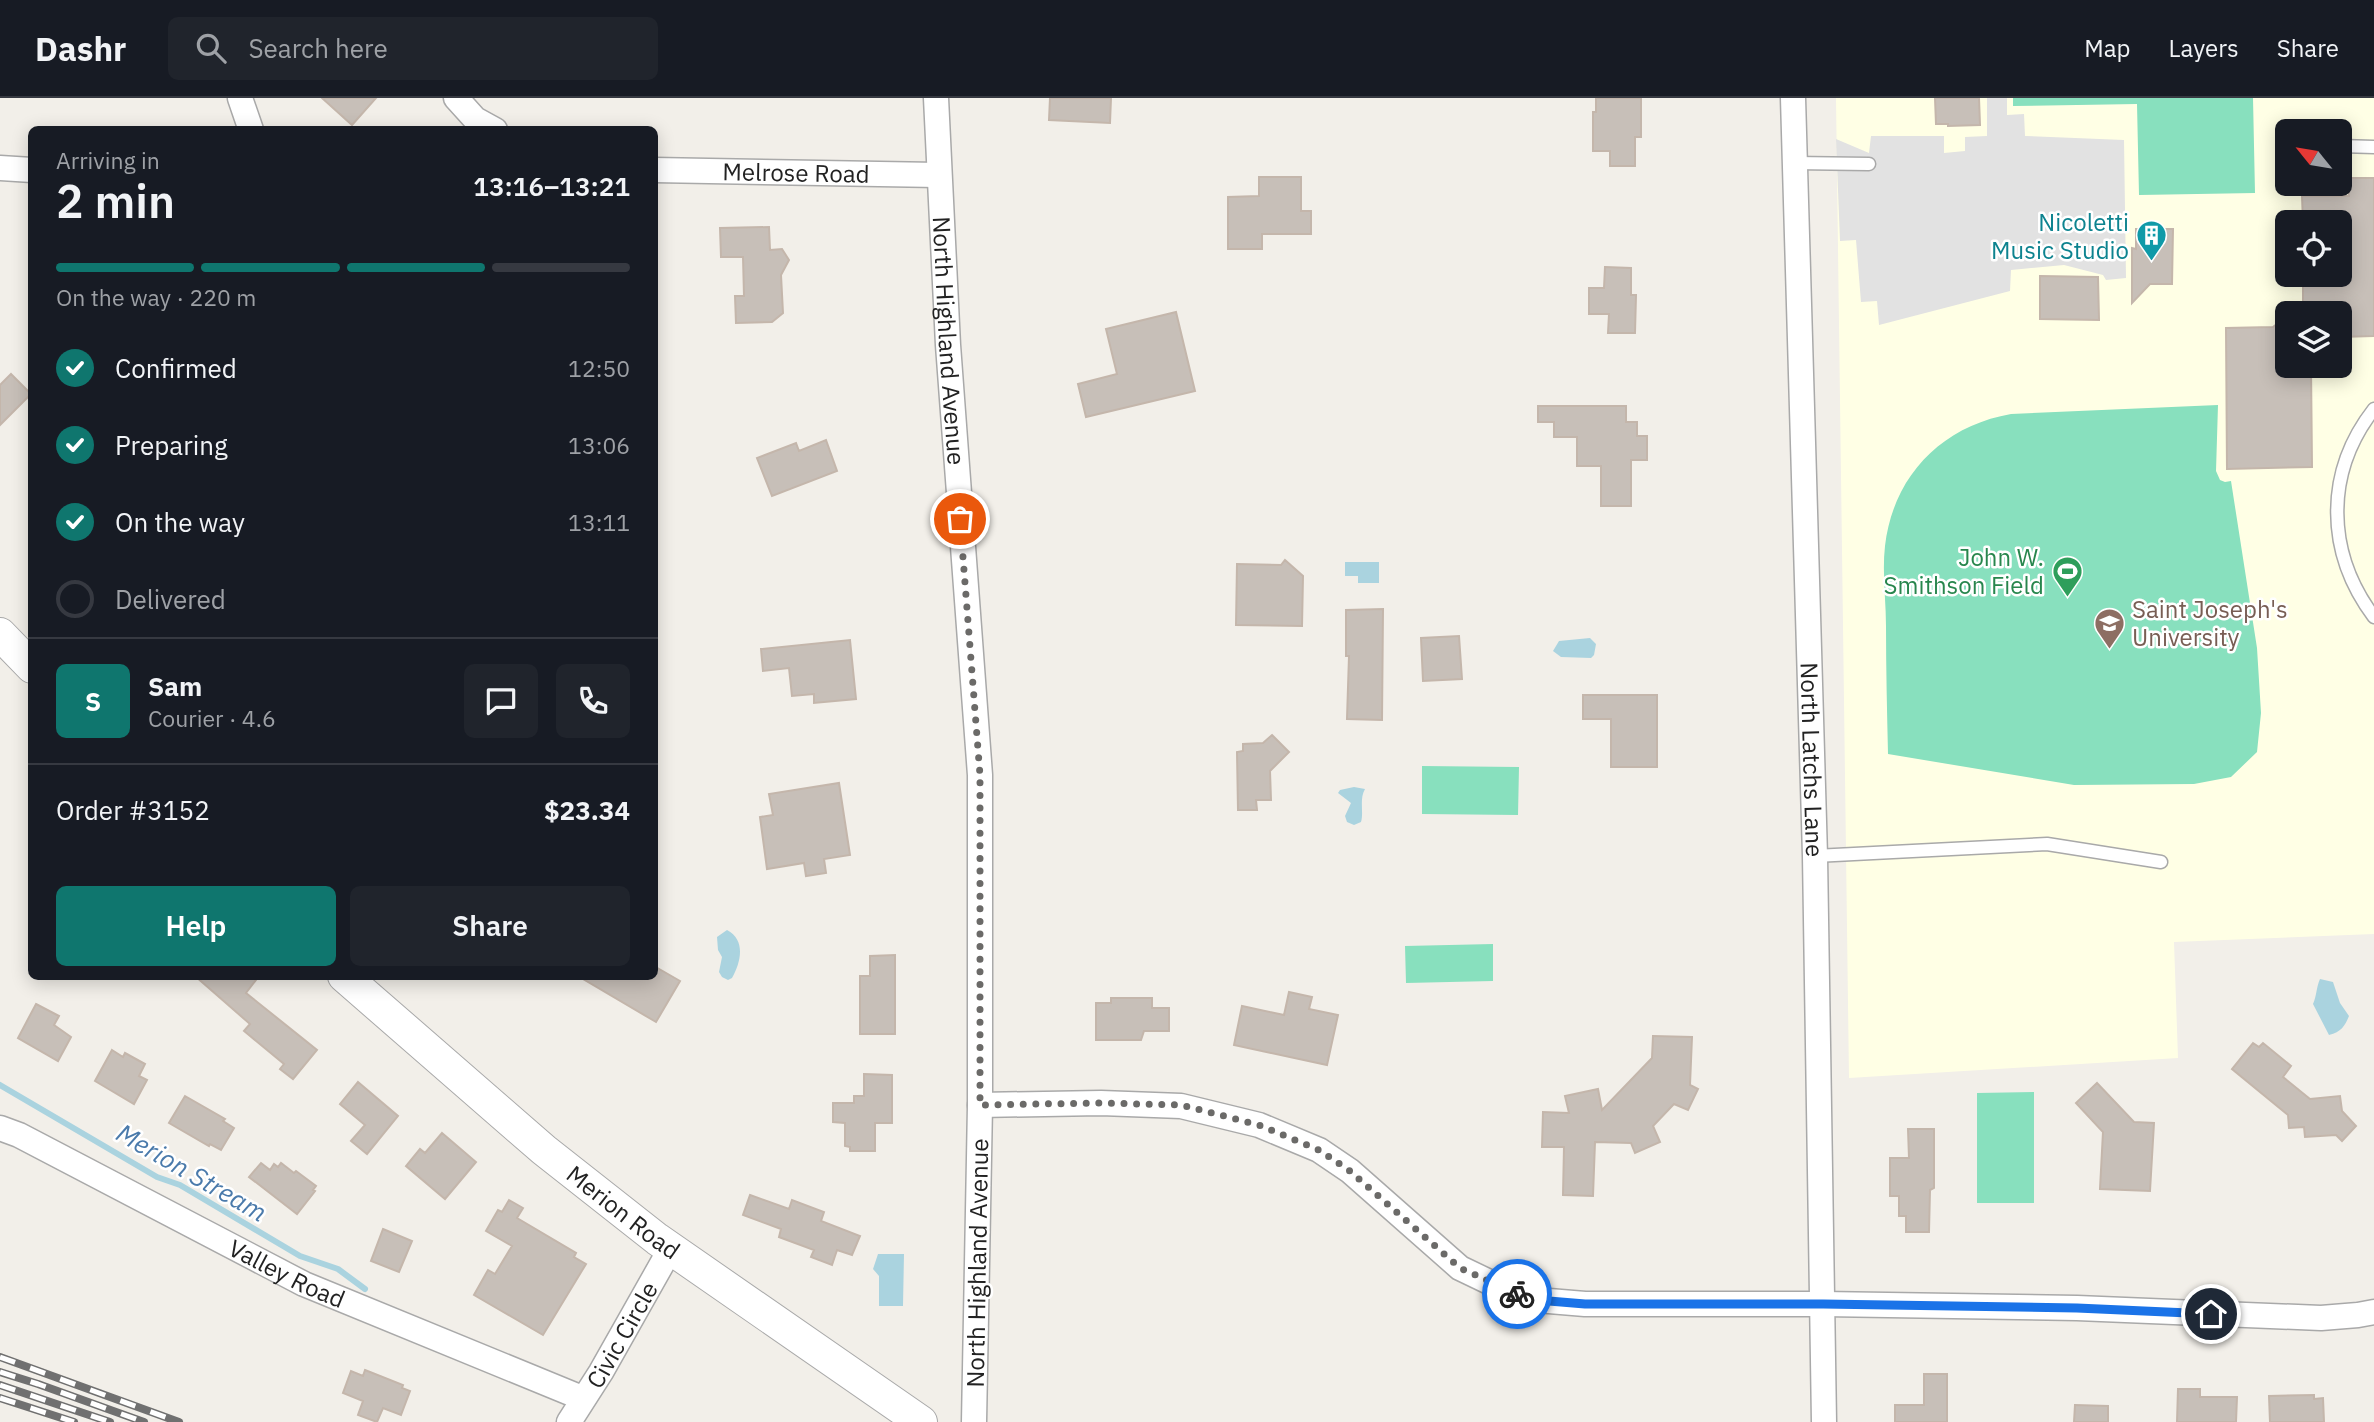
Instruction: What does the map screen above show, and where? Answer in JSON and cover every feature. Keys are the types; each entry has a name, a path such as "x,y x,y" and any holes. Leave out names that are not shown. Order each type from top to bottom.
{"street":[{"path":"240,98 250,126"},
{"path":"456,98 476,126"},
{"name":"North Highland Avenue","path":"936,98 947,345 980,775 980,1105 974,1422"},
{"name":"North Latchs Lane","path":"1793,98 1815,856 1824,1422"},
{"path":"0,168 28,170"},
{"name":"Melrose Road","path":"658,170 938,175"},
{"path":"0,634 28,663"},
{"name":"Merion Road","path":"349,980 544,1150 671,1248 921,1422"},
{"path":"980,1105 1181,1105 1259,1125 1319,1150 1350,1171 1460,1268 1510,1292 1549,1301 1585,1304 2077,1308 2321,1318 2374,1312"},
{"name":"Valley Road","path":"0,1128 19,1135 154,1204 304,1284 582,1398"},
{"name":"Civic Circle","path":"569,1422 671,1248"}],"lane":[{"path":"2352,146 2374,147"},
{"path":"1794,163 1869,164"},
{"path":"2374,410 2348,457 2337,502 2337,521 2343,558 2353,582 2374,617"},
{"path":"1815,856 2047,844 2161,862"}],"shaded area":[{"name":"Saint Joseph's University","path":"1836,98 2374,98 2374,934 2174,942 2178,1058 1849,1078"},
{"path":"1987,98 2007,98 2007,115 2024,114 2025,136 2124,140 2126,278 2106,280 2103,275 2064,265 2011,270 2010,291 1879,325 1877,301 1861,302 1856,240 1840,241 1836,139 1869,153 1871,136 1944,136 1944,153 1965,151 1965,137 1987,136"}],"green space":[{"path":"2013,98 2253,98 2255,193 2139,195 2137,104 2013,106"},
{"name":"John W. Smithson Field","path":"2218,405 2216,471 2220,480 2231,481 2257,648 2261,713 2257,752 2231,777 2194,784 2074,785 1888,754 1885,546 1898,498 1925,458 1963,430 1986,420 2011,414"},
{"path":"1422,766 1519,767 1518,815 1422,814"},
{"path":"1493,944 1493,981 1406,983 1405,946"},
{"path":"2034,1092 2034,1203 1977,1203 1977,1093"}],"water":[{"path":"1345,562 1379,562 1379,583 1358,583 1358,576 1345,576"},
{"path":"1590,638 1596,644 1591,658 1561,657 1553,651 1559,641"},
{"path":"1354,787 1365,789 1361,822 1354,825 1347,822 1345,816 1351,803 1338,793 1340,790"},
{"path":"727,930 737,939 740,952 735,972 728,980 719,972 722,957 718,950 717,937"},
{"path":"2320,979 2333,982 2340,1003 2349,1016 2342,1028 2329,1035 2313,1004"},
{"path":"878,1254 904,1254 903,1306 879,1306 879,1276 873,1269"}],"building":[{"path":"322,98 376,98 352,125"},
{"path":"1050,98 1111,98 1110,123 1049,120"},
{"path":"1596,98 1641,98 1641,137 1635,137 1635,166 1610,166 1610,151 1593,151 1593,112 1596,112"},
{"path":"1935,98 1979,98 1980,125 1936,124"},
{"path":"1259,177 1301,177 1301,211 1311,211 1311,234 1262,234 1262,249 1228,249 1228,197 1259,196"},
{"path":"2352,178 2374,178 2374,336 2352,337 2352,301 2303,301 2303,287 2352,287 2352,210 2303,210 2302,196 2352,196"},
{"path":"769,227 770,250 782,249 789,260 781,275 783,313 772,322 736,323 735,296 744,296 743,257 721,257 720,228"},
{"path":"2136,229 2173,229 2172,284 2150,284 2132,303 2132,248 2136,249"},
{"path":"1605,267 1631,268 1631,295 1636,295 1635,333 1608,333 1609,314 1589,314 1589,288 1604,288"},
{"path":"2040,276 2098,277 2099,320 2040,319"},
{"path":"1176,312 1195,391 1086,417 1078,384 1117,374 1106,329"},
{"path":"2275,325 2275,378 2311,378 2312,467 2227,469 2226,328"},
{"path":"11,374 28,391 28,397 0,425 0,385"},
{"path":"1538,406 1626,406 1626,422 1637,422 1637,436 1647,436 1647,460 1631,460 1631,506 1601,506 1601,466 1577,466 1577,437 1554,437 1554,422 1538,422"},
{"path":"826,440 837,471 772,496 757,458 796,443 799,451"},
{"path":"1285,560 1303,576 1302,626 1236,625 1237,564 1281,565"},
{"path":"1383,609 1382,720 1347,719 1349,656 1346,656 1346,610"},
{"path":"1459,636 1462,679 1423,681 1421,638"},
{"path":"850,640 856,699 814,703 814,694 792,696 789,668 763,671 761,649"},
{"path":"1583,695 1657,695 1657,767 1611,767 1611,719 1583,719"},
{"path":"1272,735 1289,752 1270,771 1271,800 1256,800 1257,810 1238,810 1237,752 1243,751 1243,744 1263,743"},
{"path":"839,783 850,855 824,859 826,873 806,876 804,863 767,869 760,817 773,815 769,794"},
{"path":"895,955 895,1034 860,1034 860,976 870,976 870,956"},
{"path":"658,968 680,981 656,1022 585,980 658,980"},
{"path":"200,980 256,980 246,993 317,1050 293,1079 280,1069 284,1064 244,1031 250,1024"},
{"path":"1289,992 1312,997 1309,1009 1338,1015 1327,1065 1234,1045 1242,1006 1284,1015"},
{"path":"1111,998 1152,998 1152,1008 1169,1008 1169,1031 1144,1031 1141,1040 1096,1040 1096,1003 1111,1003"},
{"path":"36,1004 59,1016 54,1025 71,1037 58,1061 18,1038"},
{"path":"1653,1036 1692,1037 1690,1085 1698,1089 1688,1110 1674,1104 1653,1126 1660,1142 1635,1153 1631,1143 1595,1142 1593,1196 1563,1195 1564,1147 1542,1147 1543,1112 1569,1113 1565,1096 1598,1089 1602,1110 1652,1058"},
{"path":"2253,1043 2259,1047 2263,1043 2291,1066 2283,1077 2310,1099 2340,1096 2342,1111 2356,1126 2342,1141 2336,1135 2305,1137 2304,1127 2289,1128 2288,1115 2232,1069"},
{"path":"112,1050 123,1057 125,1053 145,1064 139,1076 147,1080 134,1104 95,1081"},
{"path":"864,1074 892,1075 892,1123 875,1123 875,1151 850,1151 850,1147 845,1146 845,1123 833,1122 833,1103 854,1103 854,1096 864,1096"},
{"path":"358,1082 398,1116 367,1154 351,1141 365,1125 340,1104"},
{"path":"2097,1083 2134,1122 2154,1123 2150,1191 2100,1189 2103,1132 2076,1103"},
{"path":"185,1096 225,1119 223,1121 234,1128 221,1150 169,1123"},
{"path":"1908,1129 1934,1129 1934,1188 1930,1190 1929,1232 1906,1232 1906,1216 1899,1216 1899,1196 1890,1196 1890,1158 1909,1158"},
{"path":"442,1133 476,1162 445,1199 406,1166 420,1149 425,1153"},
{"path":"261,1163 270,1170 274,1164 278,1167 281,1163 316,1186 297,1214 249,1177"},
{"path":"750,1195 789,1209 792,1200 824,1212 821,1221 860,1236 852,1255 837,1250 832,1265 811,1257 814,1250 779,1237 781,1229 743,1215"},
{"path":"509,1200 523,1208 517,1218 576,1253 574,1257 586,1264 543,1335 474,1295 488,1270 495,1274 512,1246 486,1231 498,1210 502,1212"},
{"path":"383,1229 412,1241 399,1272 371,1261"},
{"path":"365,1370 403,1385 402,1388 410,1391 401,1415 383,1408 377,1422 358,1415 363,1401 343,1393 351,1371 363,1376"},
{"path":"1924,1374 1947,1374 1947,1422 1895,1422 1895,1405 1924,1405"},
{"path":"2178,1389 2200,1389 2200,1397 2237,1397 2236,1422 2177,1422"},
{"path":"2314,1395 2314,1399 2323,1398 2324,1422 2270,1422 2269,1396"},
{"path":"2075,1405 2108,1406 2108,1422 2074,1422"}],"waterway":[{"name":"Merion Stream","path":"0,1085 157,1177 180,1185 300,1256 338,1269 365,1289"}],"railway":[{"path":"0,1357 179,1422"},
{"path":"0,1372 144,1422"},
{"path":"0,1385 110,1422"},
{"path":"0,1398 74,1422"}],"way so far":[{"path":"960,519 980,775 980,1105 1181,1105 1259,1125 1319,1150 1350,1171 1460,1268 1517,1294"}],"place":[{"name":"Nicoletti Music Studio","path":"2152,263"},
{"name":"John W. Smithson Field","path":"2067,598"},
{"name":"Saint Joseph's University","path":"2109,650"}],"route":[{"path":"1517,1294 1549,1301 1585,1304 2077,1308 2211,1314"}]}
